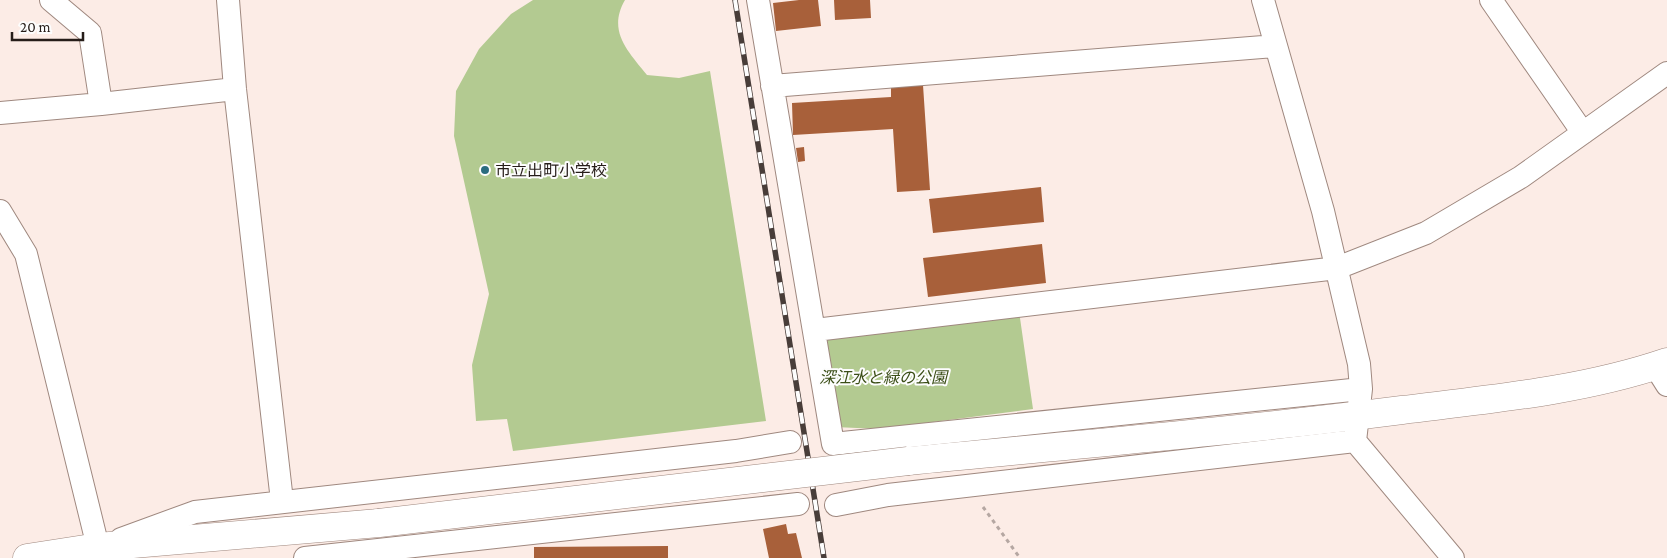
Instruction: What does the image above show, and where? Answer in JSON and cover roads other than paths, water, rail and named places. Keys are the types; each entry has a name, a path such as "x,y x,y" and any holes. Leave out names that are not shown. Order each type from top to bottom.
{"street":[{"path":"51,0 90,33 101,104"},
{"path":"228,0 235,90 282,501"},
{"path":"758,0 833,444 1361,389"},
{"path":"1263,0 1323,211 1359,364 1361,389 1356,429 1453,558"},
{"path":"1491,0 1583,133"},
{"path":"772,86 1276,46"},
{"path":"815,330 1337,268 1426,233 1522,177 1667,73"},
{"path":"0,113 235,90"},
{"path":"0,211 26,254 98,547"},
{"path":"836,504 1356,429 1614,378 1663,371"},
{"path":"27,558 98,547 379,522 908,461 1356,429"},
{"path":"98,547 196,512 736,451 790,442"},
{"path":"305,558 798,504"},
{"path":"98,547 129,558"}],"railway":[{"path":"735,0 824,558"}],"place":[{"name":"市立出町小学校","path":"485,170"}],"park label":[{"name":"深江水と緑の公園","path":"883,377"}]}
